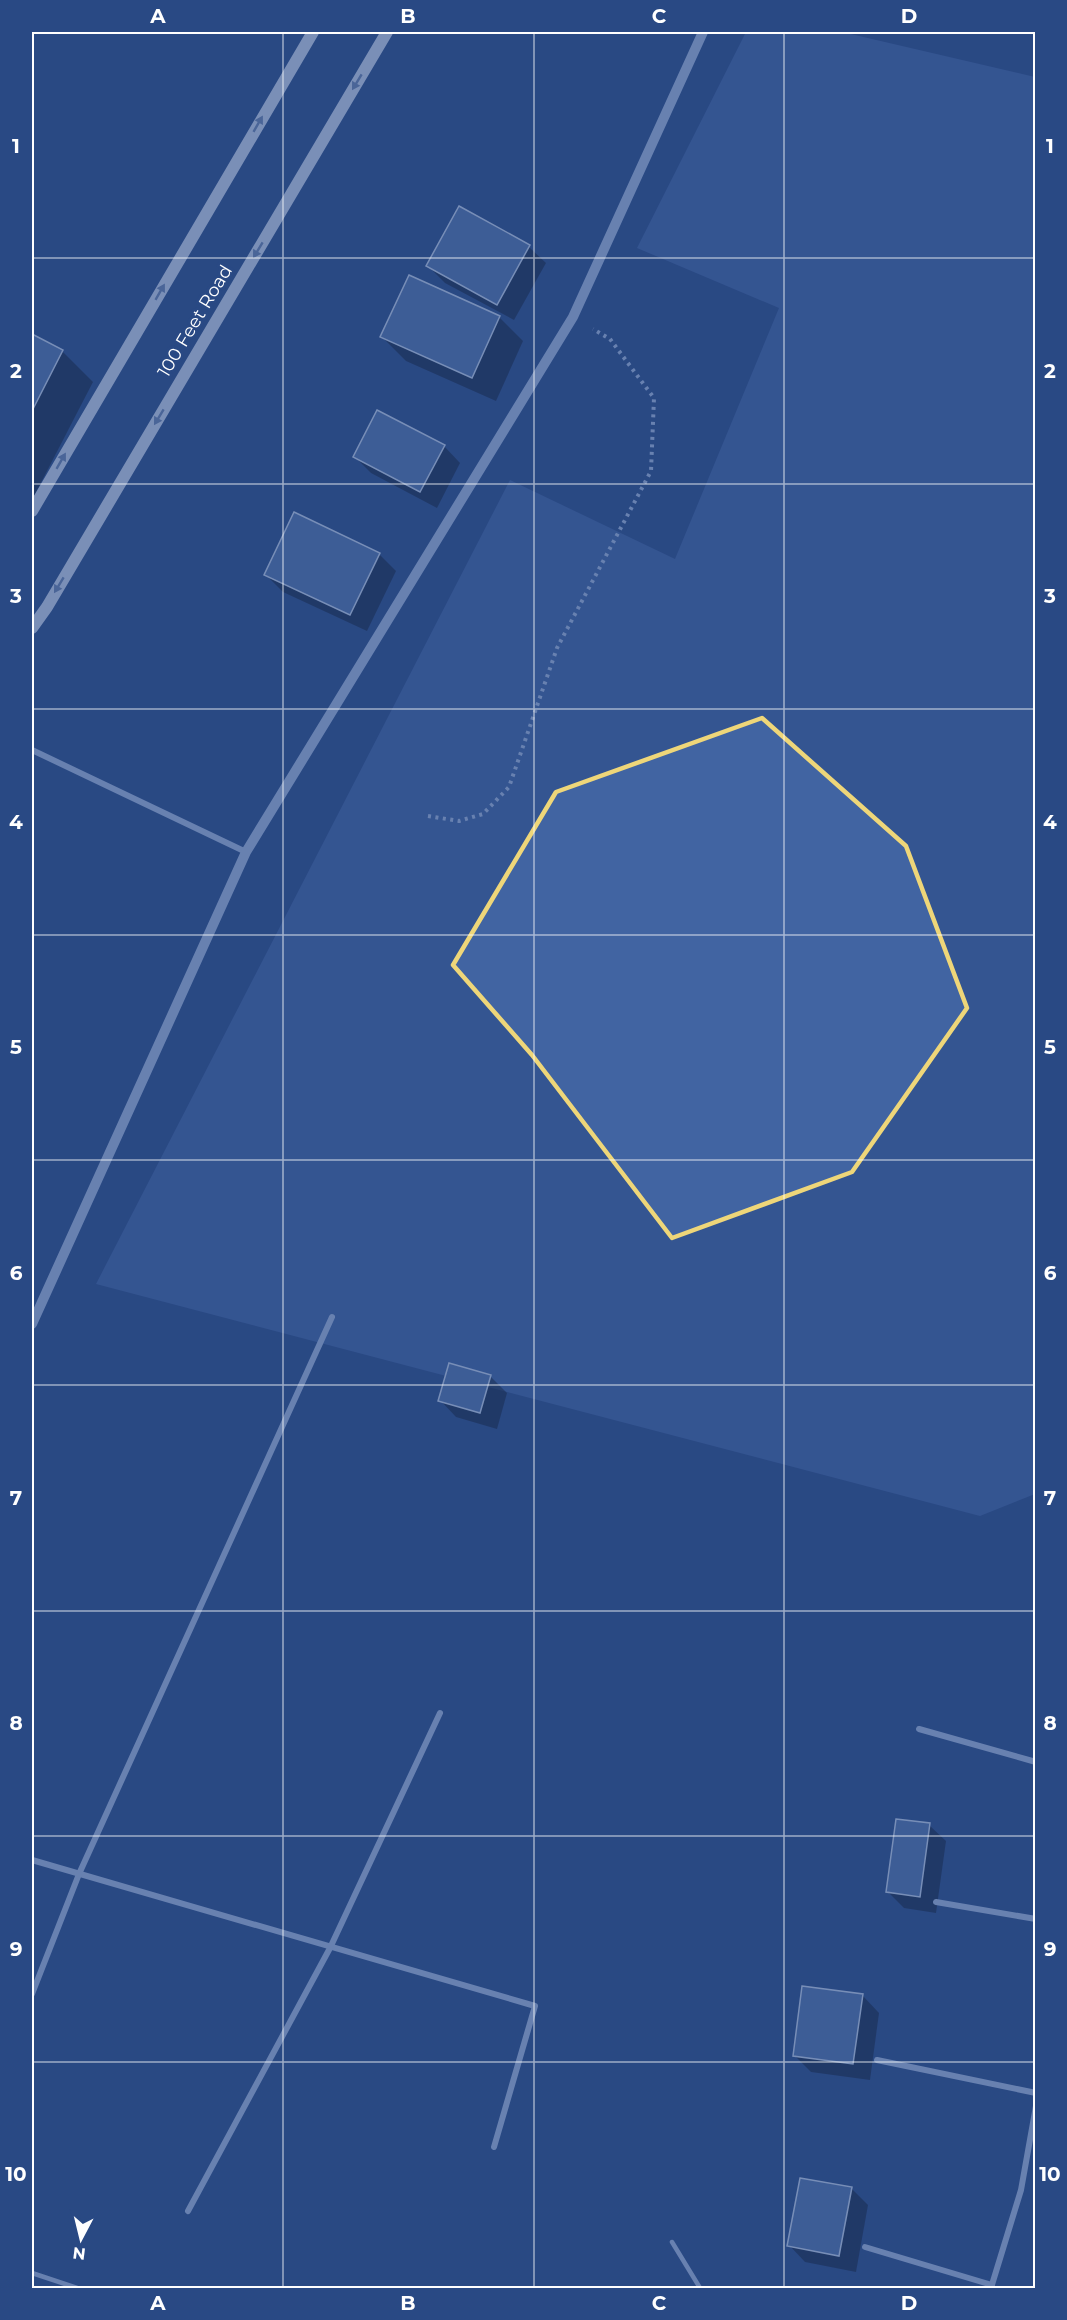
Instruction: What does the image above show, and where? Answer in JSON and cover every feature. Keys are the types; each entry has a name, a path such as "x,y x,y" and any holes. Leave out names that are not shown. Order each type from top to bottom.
{"main road":[{"path":"32,511 313,32"},
{"name":"100 Feet Road","path":"32,628 47,607 387,32"}],"street":[{"path":"32,1324 246,852 573,317 703,32"},
{"path":"32,750 246,852"},
{"path":"32,1994 79,1874 332,1317"},
{"path":"188,2211 330,1948 440,1713"},
{"path":"919,1729 1035,1762"},
{"path":"32,1860 535,2006 494,2147"},
{"path":"936,1902 1035,1919"},
{"path":"877,2060 1035,2093"},
{"path":"865,2247 992,2287 1021,2190 1035,2106"}],"lane":[{"path":"672,2242 700,2289"},
{"path":"32,2273 77,2289"}],"path":[{"path":"428,816 459,821 483,814 509,787 557,648 651,471 654,398 610,339 573,317"}],"highlighted area":[{"path":"762,718 906,846 967,1008 852,1172 672,1238 532,1055 453,965 556,792"}],"shaded area":[{"path":"746,32 842,32 1035,77 1035,1494 980,1516 96,1284 510,480 675,559 779,308 637,248"}],"building":[{"path":"459,206 530,245 497,305 426,266"},
{"path":"409,275 500,316 472,378 380,337"},
{"path":"32,334 63,350 32,411"},
{"path":"377,410 445,445 420,492 353,457"},
{"path":"294,512 380,553 350,615 264,575"},
{"path":"449,1363 491,1375 480,1413 438,1401"},
{"path":"896,1819 930,1823 920,1897 886,1892"},
{"path":"802,1986 863,1994 853,2064 793,2056"},
{"path":"800,2178 852,2187 839,2256 787,2246"}]}
